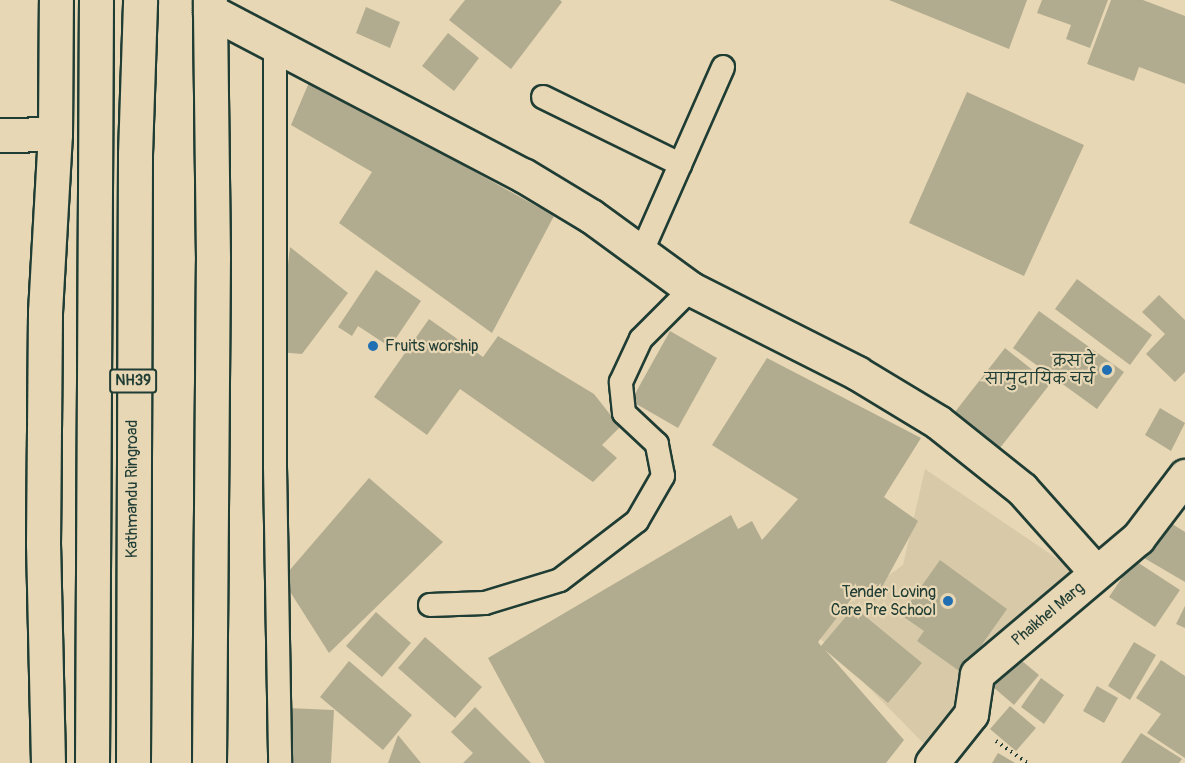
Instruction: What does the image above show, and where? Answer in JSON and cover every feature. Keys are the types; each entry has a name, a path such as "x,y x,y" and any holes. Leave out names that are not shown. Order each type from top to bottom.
{"main road":[{"path":"48,763 43,544 45,324 55,134 56,0"},
{"name":"NH39","path":"92,763 96,0"},
{"name":"Kathmandu Ringroad","path":"133,763 135,166 140,0"},
{"path":"210,6 274,45 395,105 523,175 642,251 691,289 857,373 938,422 1022,489 1096,572"},
{"path":"209,763 213,270 210,6"},
{"path":"0,135 55,134"},
{"name":"Phaikhel Marg","path":"932,763 971,714 977,674 1074,596 1096,572 1138,538 1185,476"}],"lane":[{"path":"274,45 275,467 280,763"},
{"path":"642,251 723,67"},
{"path":"543,97 680,164"},
{"path":"430,605 486,603 560,580 637,521 663,476 657,444 624,413 621,382 641,339 691,289"}],"shaded area":[{"name":"Tender Loving Care Pre School","path":"925,469 1077,572 927,747 812,630 903,565"}],"building":[{"path":"465,0 560,0 562,2 511,69 449,20"},
{"path":"889,0 1027,0 1009,49"},
{"path":"1042,0 1108,0 1090,48 1066,39 1071,25 1037,13"},
{"path":"1111,0 1143,0 1185,16 1185,84 1139,67 1134,81 1087,64"},
{"path":"366,7 400,22 390,48 356,33"},
{"path":"448,33 479,58 454,91 422,66"},
{"path":"310,80 554,216 492,333 339,223 372,172 291,125"},
{"path":"967,92 1084,145 1024,276 909,223"},
{"path":"290,247 348,293 302,354 278,352"},
{"path":"376,270 421,301 390,347 358,326 352,336 338,327"},
{"path":"1077,279 1152,335 1130,365 1055,309"},
{"path":"1159,295 1185,320 1185,372 1175,382 1146,354 1165,334 1142,312"},
{"path":"1039,311 1124,372 1097,409 1013,348"},
{"path":"429,319 483,357 498,336 594,394 620,427 602,445 617,458 593,482 460,389 427,435 374,397"},
{"path":"670,331 717,358 678,428 631,401"},
{"path":"1005,348 1050,384 996,453 951,417"},
{"path":"767,358 921,438 884,497 918,521 875,600 859,589 818,642 821,646 854,607 922,663 888,703 825,650 904,740 886,763 545,763 488,658 731,515 738,529 752,521 762,540 798,499 712,445"},
{"path":"1160,408 1185,423 1171,451 1145,435"},
{"path":"369,478 443,542 329,653 282,579"},
{"path":"1166,520 1185,532 1185,582 1144,558"},
{"path":"940,560 1007,609 962,673 917,641 924,631 901,615"},
{"path":"1134,560 1180,590 1155,627 1109,597"},
{"path":"1185,606 1185,628 1176,624"},
{"path":"376,612 411,643 382,677 346,646"},
{"path":"425,637 482,687 455,718 398,668"},
{"path":"1134,642 1156,655 1130,700 1108,686"},
{"path":"1010,651 1039,675 1014,705 985,680"},
{"path":"1161,660 1185,676 1185,758 1147,733 1161,714 1136,698"},
{"path":"349,661 412,715 383,750 320,697"},
{"path":"1041,678 1064,695 1044,724 1021,707"},
{"path":"1097,686 1118,698 1104,723 1083,711"},
{"path":"1010,706 1036,728 1016,751 990,729"},
{"path":"475,707 531,763 463,763 473,753 451,732"},
{"path":"287,708 334,710 331,763 284,763"},
{"path":"1141,733 1182,759 1179,763 1121,763"},
{"path":"398,735 421,763 388,763"},
{"path":"998,753 1015,763 992,763"}],"place":[{"name":"Fruits worship","path":"373,346"},
{"name":"क्रस वे सामुदायिक चर्च","path":"1107,370"},
{"name":"Tender Loving Care Pre School","path":"948,601"}]}
